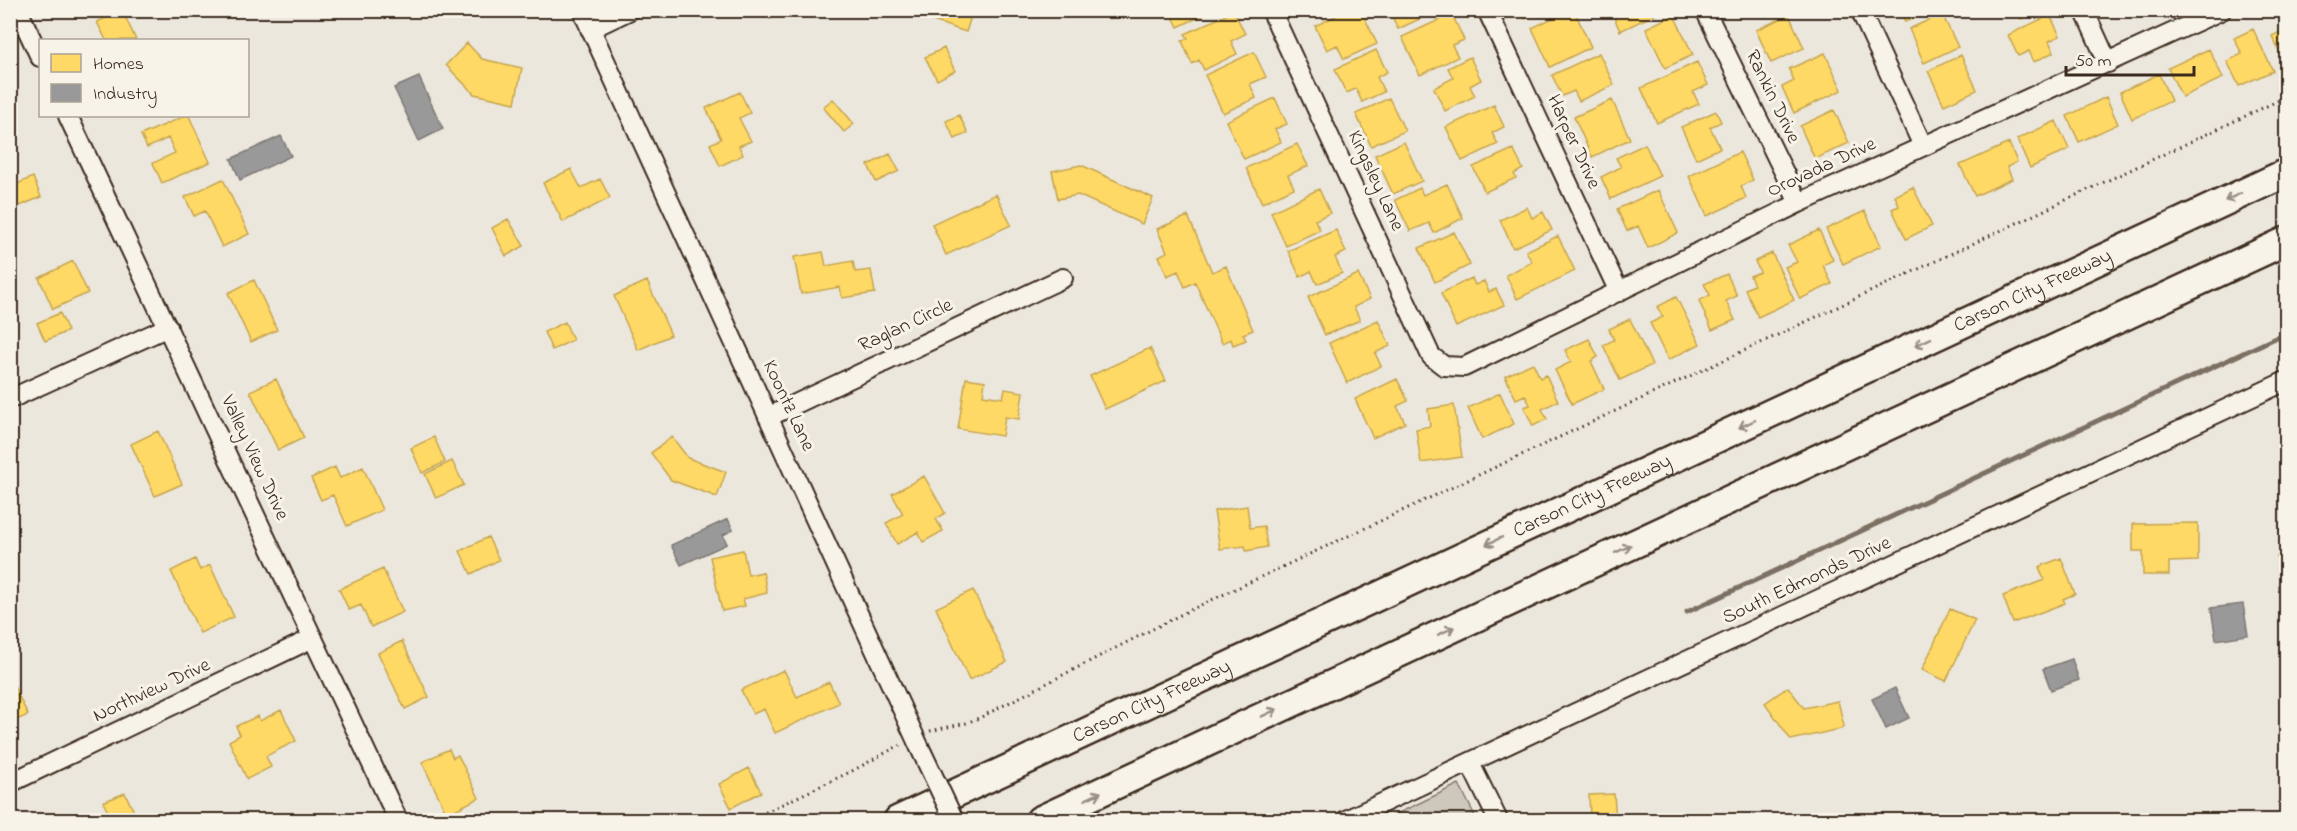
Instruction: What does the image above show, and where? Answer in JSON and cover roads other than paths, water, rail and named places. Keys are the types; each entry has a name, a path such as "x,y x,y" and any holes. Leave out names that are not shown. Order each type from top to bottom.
{"highway":[{"name":"Carson City Freeway","path":"898,820 2286,173"},
{"path":"1040,820 2286,241"}],"street":[{"name":"Koontz Lane","path":"582,10 954,820"},
{"path":"590,29 630,10"},
{"name":"Kingsley Lane","path":"1270,10 1431,356 1444,366"},
{"name":"Harper Drive","path":"1487,10 1619,292"},
{"name":"Rankin Drive","path":"1705,10 1799,203"},
{"path":"1860,10 1923,146"},
{"path":"2084,10 2108,63"},
{"name":"Orovada Drive","path":"1444,366 1464,367 1799,203 2222,10"},
{"path":"17,18 39,55"},
{"name":"Valley View Drive","path":"68,117 398,820"},
{"name":"Raglan Circle","path":"768,417 1063,278"},
{"path":"10,399 168,327"},
{"name":"South Edmonds Drive","path":"1346,820 2286,381"},
{"name":"Northview Drive","path":"10,783 313,638"},
{"path":"1470,763 1498,820"}],"waterway":[{"path":"1687,612 2286,333"}]}
